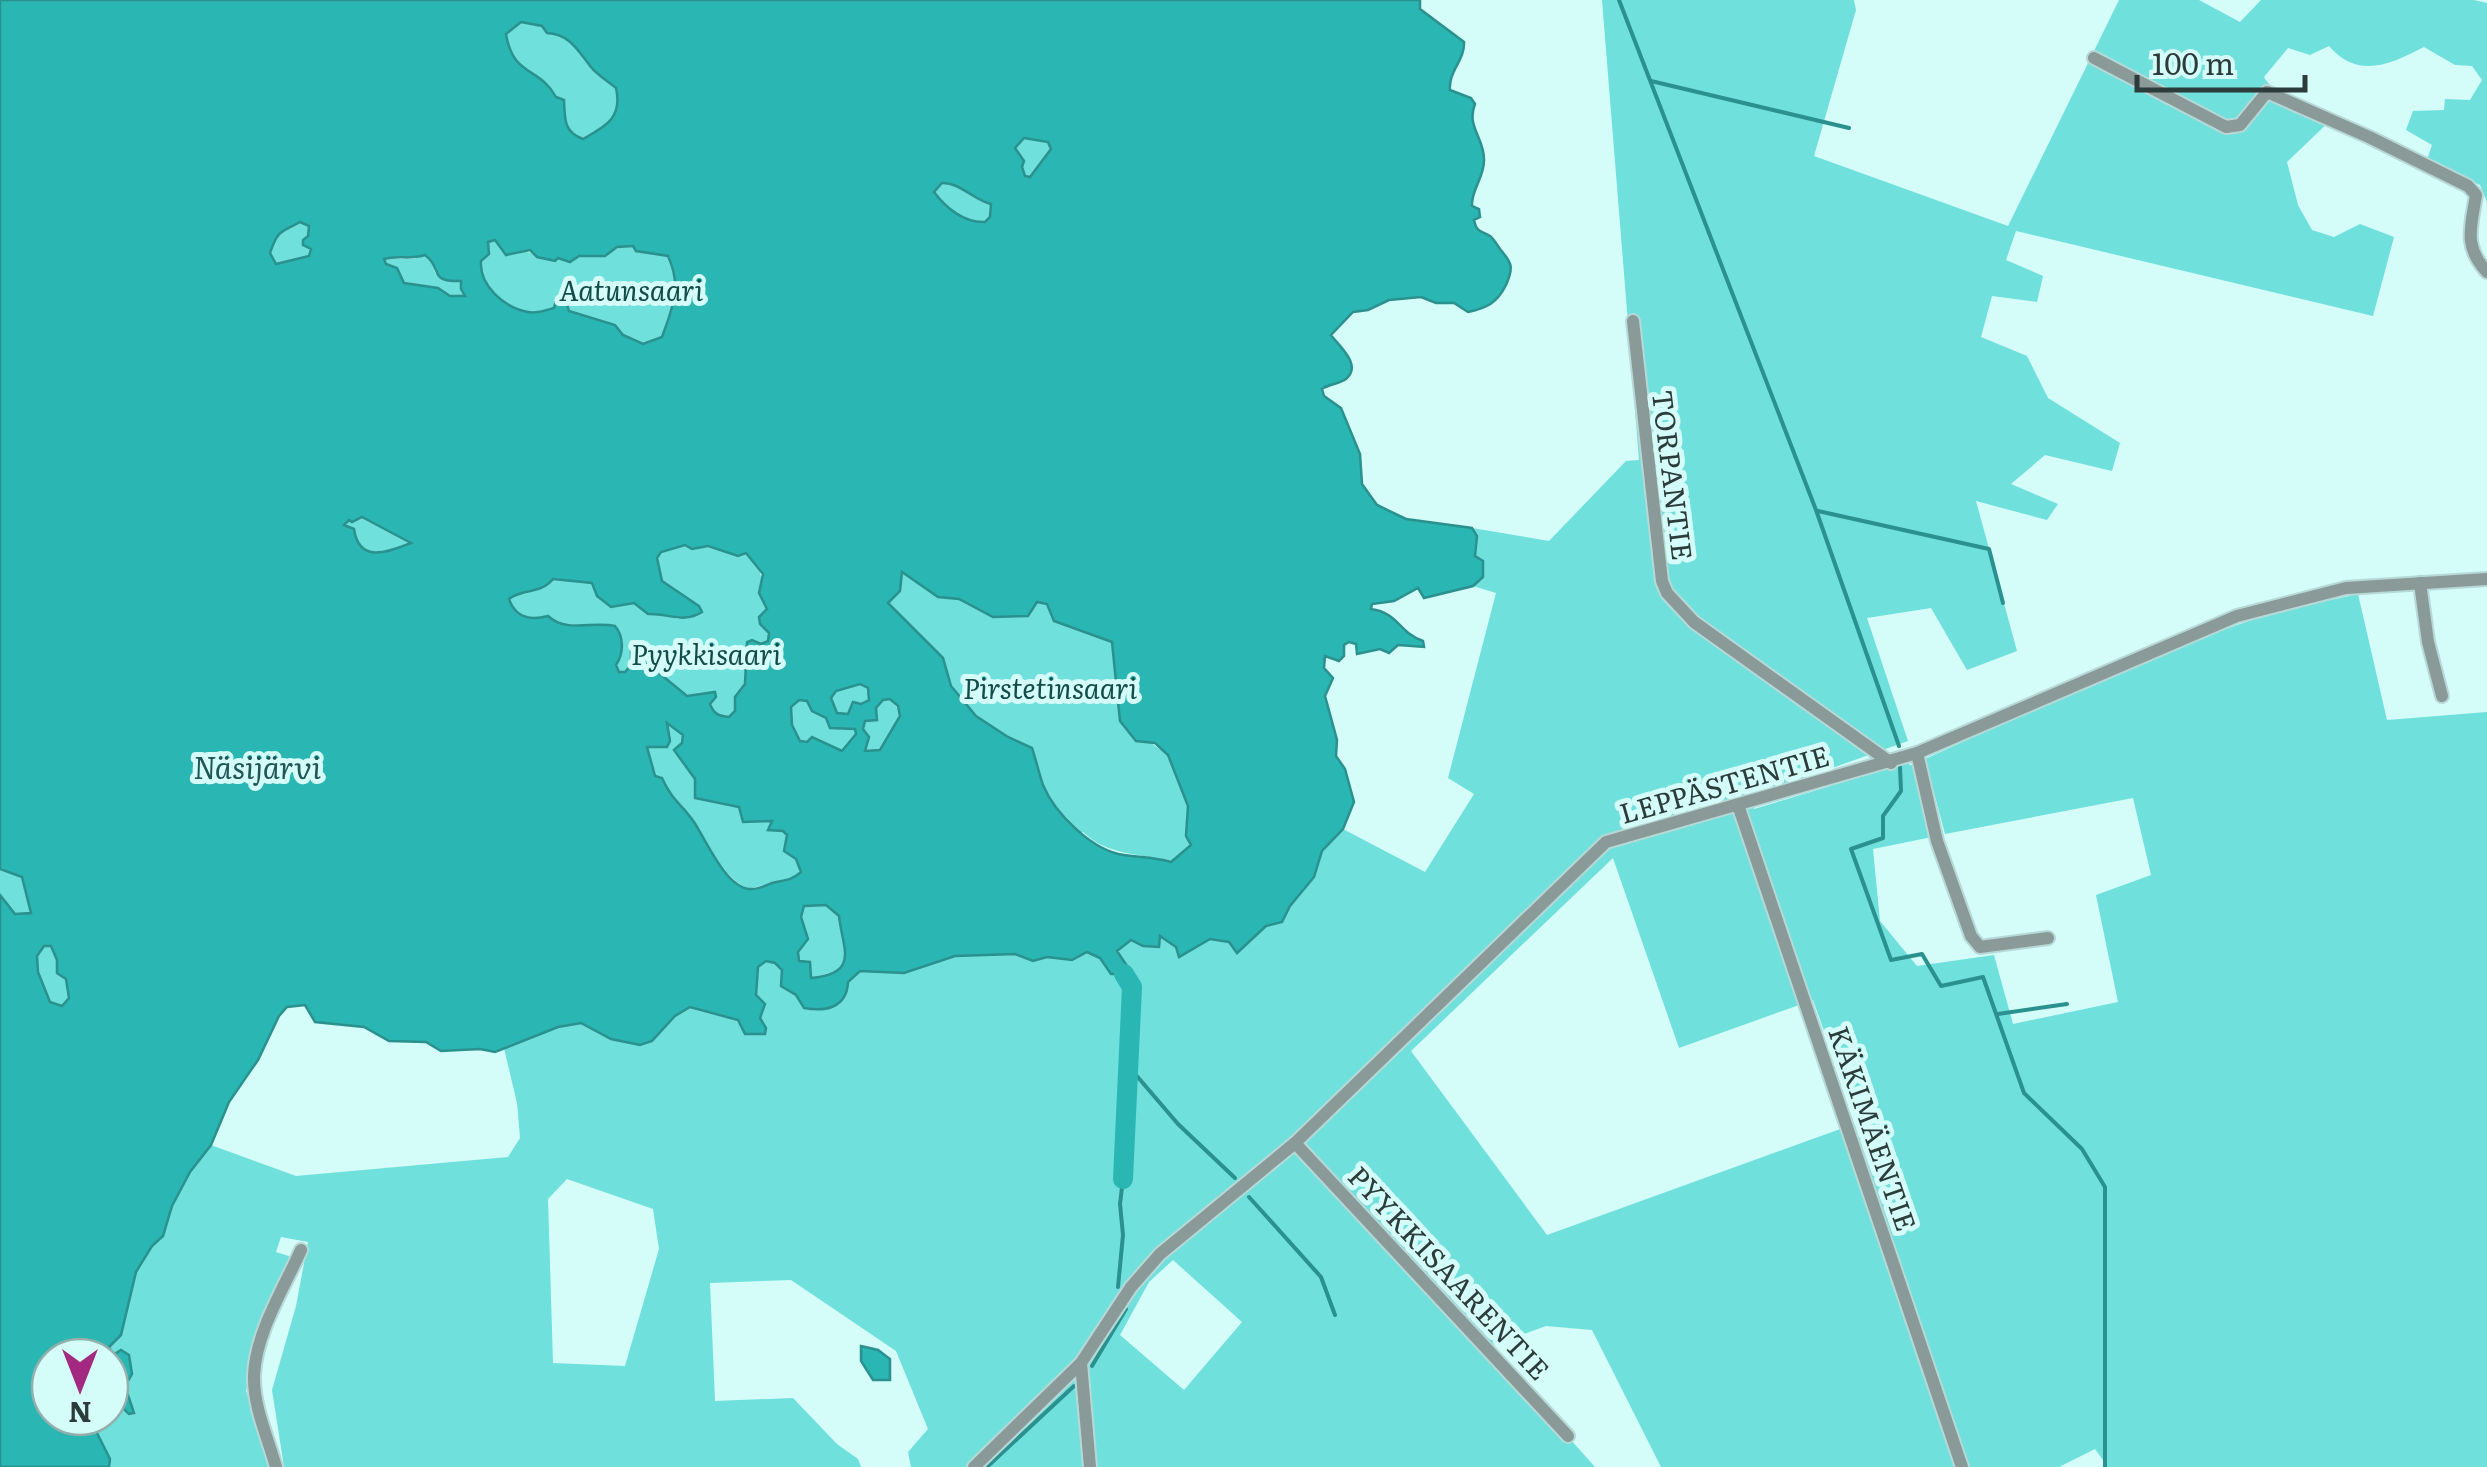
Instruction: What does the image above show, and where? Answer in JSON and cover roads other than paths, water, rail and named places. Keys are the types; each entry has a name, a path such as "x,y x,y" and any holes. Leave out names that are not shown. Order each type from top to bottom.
{"street":[{"path":"2094,58 2226,127 2240,125 2267,92 2468,186 2476,196 2471,250 2487,272"},
{"name":"TORPANTIE","path":"1633,321 1662,580 1667,593 1694,622 1891,762"},
{"name":"LEPPÄSTENTIE","path":"974,1467 1081,1362 1118,1304 1160,1254 1295,1142 1606,842 1917,754 2237,616 2346,588 2487,579"},
{"path":"2420,582 2428,642 2442,696"},
{"path":"1917,754 1937,840 1972,936 1980,946 2048,938"},
{"name":"KÄKIMÄENTIE","path":"1738,805 1962,1467"},
{"name":"PYYKKISAARENTIE","path":"1295,1142 1568,1436"},
{"path":"276,1467 256,1397 254,1375 264,1335 301,1250"},
{"path":"1081,1362 1090,1467"}],"water":[{"name":"Näsijärvi","path":"0,0 1420,0 1420,9 1464,42 1450,90 1471,98 1475,104 1474,126 1484,159 1472,200 1480,217 1474,220 1507,258 1509,279 1495,300 1468,312 1454,303 1436,303 1421,297 1389,300 1353,312 1331,335 1348,356 1351,373 1343,381 1322,389 1324,396 1341,408 1360,454 1362,484 1377,505 1406,519 1472,528 1477,536 1475,556 1483,561 1483,577 1473,586 1424,598 1418,588 1394,601 1372,604 1371,609 1393,619 1423,641 1424,647 1398,645 1389,653 1380,649 1357,654 1356,644 1349,642 1344,645 1344,656 1339,661 1325,656 1324,668 1333,678 1325,696 1337,740 1336,756 1345,769 1354,802 1343,829 1322,851 1314,877 1282,922 1266,926 1237,953 1229,942 1210,939 1179,957 1176,947 1160,936 1159,947 1131,940 1117,951 1127,966 1124,974 1111,974 1100,958 1087,952 1072,960 1047,957 1033,961 1015,954 955,956 904,973 860,971 848,982 839,1003 820,1009 804,1008 796,995 781,986 782,970 766,961 758,967 756,995 765,1004 760,1018 765,1034 745,1034 738,1020 690,1007 675,1016 652,1041 640,1045 611,1039 581,1023 558,1027 495,1052 441,1051 426,1042 389,1041 364,1027 315,1022 305,1005 287,1007 229,1102 211,1145 190,1172 172,1206 163,1236 136,1272 121,1335 30,1337 30,1437 99,1437 110,1459 109,1467 0,1467 0,895 15,914 31,913 22,877 0,869","holes":["521,22 542,26 547,33 568,40 593,70 616,88 617,107 610,121 583,139 576,136 566,124 564,100 520,65 509,48 506,34","1024,138 1048,142 1051,149 1030,177 1025,176 1024,161 1015,148","942,183 954,185 991,204 990,217 985,222 970,220 944,204 934,192","300,222 309,226 308,236 303,240 303,245 311,249 309,256 276,264 270,253 275,240","495,240 506,255 530,250 537,257 555,261 605,256 617,247 633,246 636,251 668,256 675,287 662,337 643,344 623,335 615,325 569,311 565,298 556,300 554,308 538,312 511,306 484,279 481,261 489,254 488,242","425,255 440,277 461,281 465,296 450,296 438,288 404,283 397,268 384,259","362,517 411,543 384,552 368,551 357,540 354,529 344,525","685,545 692,549 708,546 738,556 746,553 763,574 759,593 767,609 759,617 769,633 768,641 747,642 745,684 735,697 735,711 729,717 717,714 710,704 715,692 687,696 659,673 643,651 635,648 631,665 625,672 619,672 616,665 622,645 615,626 563,624 548,616 529,618 519,614 509,599 553,579 592,583 597,596 611,607 634,603 648,614 682,618 702,612 662,581 657,558 661,552","902,572 938,597 959,599 993,617 1028,616 1037,602 1047,604 1054,621 1112,642 1120,721 1136,741 1155,743 1168,755 1188,806 1186,836 1191,845 1171,862 1112,852 1088,839 1049,796 1032,748 976,716 951,686 943,658 888,603 900,591","860,684 868,688 869,700 853,702 848,714 837,713 831,698 836,691","890,699 898,706 900,716 880,750 865,751 869,737 863,729 865,721 877,720 876,708","799,700 807,701 812,711 826,718 830,728 855,729 856,734 842,751 812,737 807,742 800,741 792,725 791,707","667,723 683,735 682,743 674,750 695,779 695,798 739,807 743,822 772,821 768,830 787,835 784,851 796,859 801,872 791,879 755,889 732,880 662,778 655,776 647,747 667,747","826,905 839,916 845,957 837,971 811,978 810,962 799,961 798,952 808,939 801,917 804,906","44,946 51,946 57,973 66,979 69,998 62,1006 50,1002 38,972 37,956"]},
{"path":"861,1346 878,1350 890,1359 890,1380 873,1380 861,1361"}],"waterway":[{"path":"1619,0 1816,510 1899,746"},
{"path":"1651,81 1849,128"},
{"path":"1818,511 1989,549 2003,603"},
{"path":"1900,767 1901,791 1883,816 1883,838 1851,849 1891,960 1922,954 1941,986 1983,977 2024,1093 2082,1149 2105,1187 2105,1467"},
{"path":"1123,1179 1132,987 1124,974"},
{"path":"1998,1014 2067,1004"},
{"path":"1130,1068 1178,1124 1235,1178"},
{"path":"1118,1287 1123,1179"},
{"path":"1249,1197 1321,1277 1335,1315"},
{"path":"1092,1366 1126,1309"},
{"path":"987,1467 1074,1386"}],"park label":[{"name":"Aatunsaari","path":"631,289"},
{"name":"Pyykkisaari","path":"706,653"},
{"name":"Pirstetinsaari","path":"1050,687"}]}
